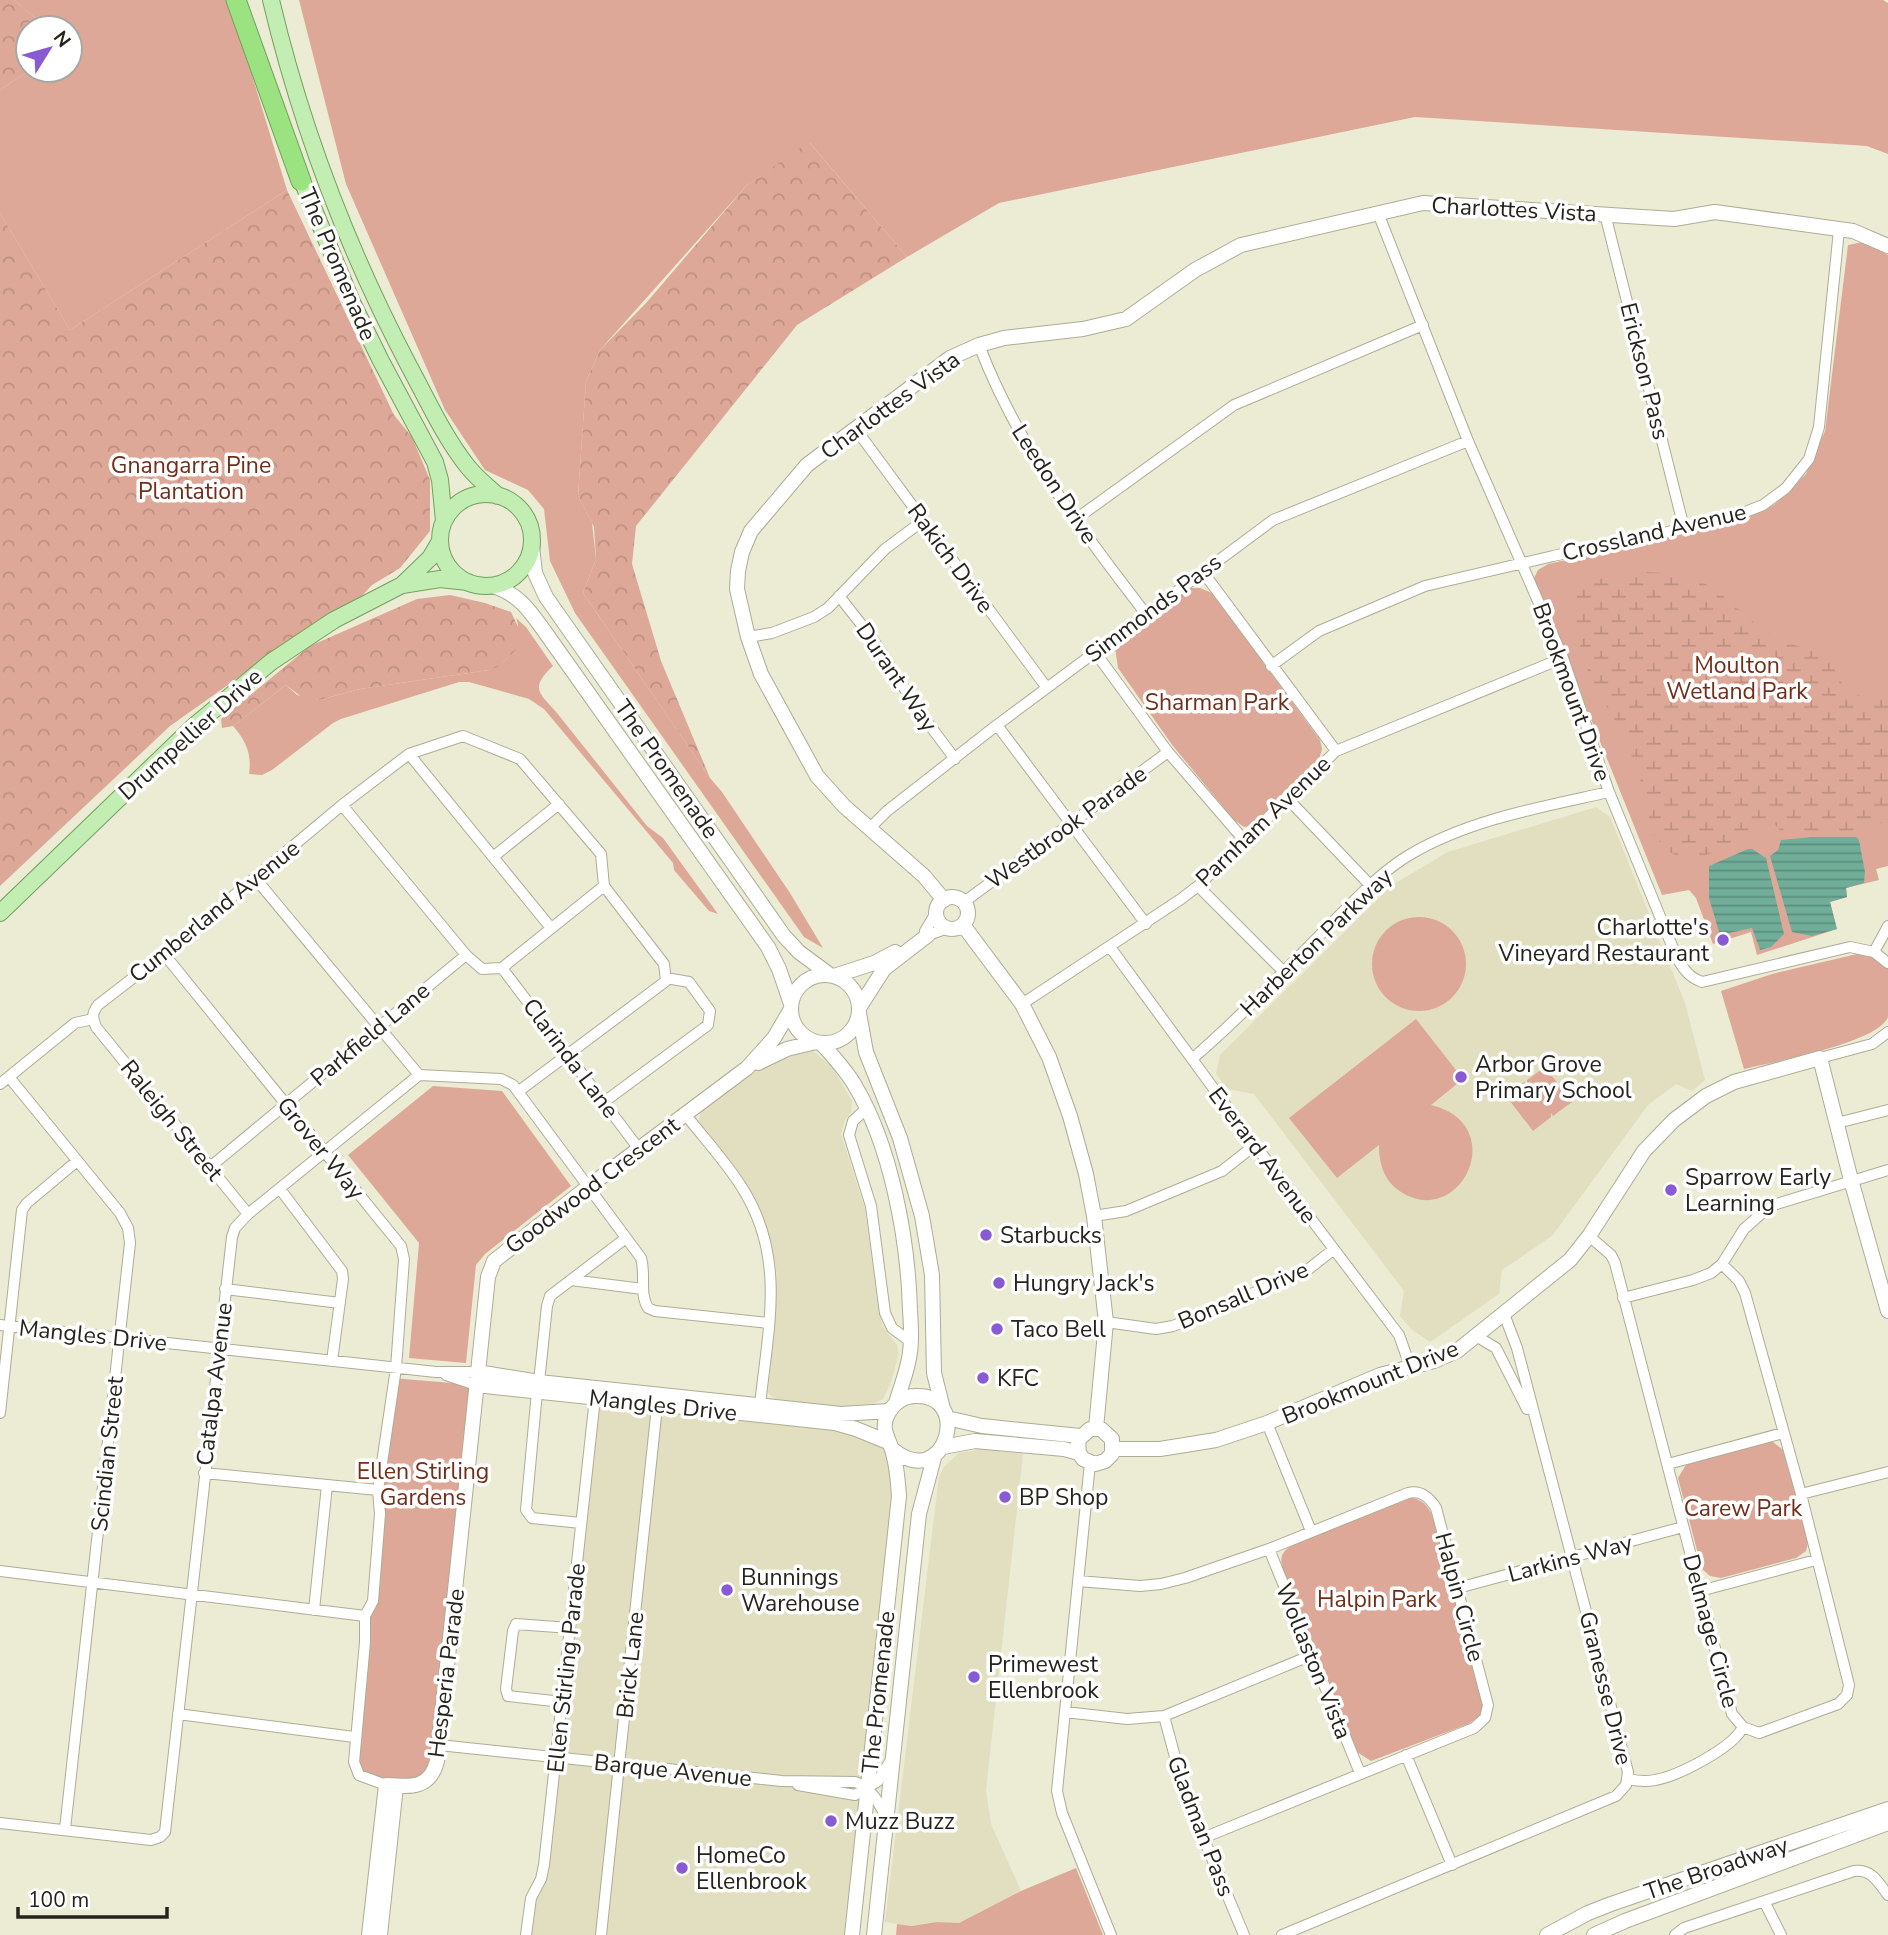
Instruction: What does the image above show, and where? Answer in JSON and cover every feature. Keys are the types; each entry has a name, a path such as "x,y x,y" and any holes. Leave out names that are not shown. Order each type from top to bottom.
{"highway":[{"path":"236,0 301,181"}],"main road":[{"name":"The Promenade","path":"246,0 270,88 301,181 356,312 435,462 440,480 444,521"},
{"name":"The Promenade","path":"271,0 312,142 346,233 372,292 411,370 458,453 474,474 499,496"},
{"path":"479,495 499,496 516,505 524,515 532,533 528,559 512,579 493,586 468,582 448,565 442,553 440,541 444,521 456,506 467,498 479,495"},
{"name":"Drumpellier Drive","path":"0,913 230,694 313,634 402,585 430,558 440,541"},
{"name":"Drumpellier Drive","path":"402,585 440,579 468,582"}],"street":[{"name":"Charlottes Vista","path":"940,905 924,876 844,806 817,776 761,674 748,637 737,580 742,552 751,531 807,465 950,358 1003,338 1083,329 1126,319 1195,270 1241,245 1423,203 1674,219 1715,212 1853,232 1888,246"},
{"name":"Brookmount Drive","path":"1378,214 1468,441 1563,658 1609,792 1677,958 1692,978 1702,982 1842,947 1874,951"},
{"name":"Erickson Pass","path":"1605,215 1684,528"},
{"name":"Crossland Avenue","path":"1271,666 1319,631 1425,586 1725,520 1763,505 1786,488 1809,458 1819,428 1839,230"},
{"path":"1076,519 1234,405 1423,325"},
{"name":"Leedon Drive","path":"979,345 990,374 1037,463 1146,614"},
{"name":"Rakich Drive","path":"855,428 1046,688"},
{"name":"Simmonds Pass","path":"870,828 884,813 997,725 1273,520 1468,441"},
{"path":"748,637 772,633 814,617 885,550 925,520"},
{"name":"The Promenade","path":"532,546 535,573 546,597 787,940 803,956 832,975"},
{"path":"1203,572 1336,751"},
{"name":"The Promenade","path":"493,586 519,598 540,625 768,947 779,969 791,1007"},
{"name":"Durant Way","path":"839,596 872,638 919,711 955,759"},
{"path":"1095,652 1168,752 1244,840"},
{"name":"Parnham Avenue","path":"1021,1004 1146,924 1198,886 1336,751 1563,658"},
{"path":"997,725 1146,924"},
{"name":"Cumberland Avenue","path":"4,1081 75,1023 94,1023 93,1012 99,1005 342,805 409,754 463,736 520,759 601,854 604,886 664,964 666,978"},
{"name":"Westbrook Parade","path":"964,902 1168,752"},
{"path":"409,754 551,928"},
{"name":"Harberton Parkway","path":"1192,1059 1220,1035 1370,885 1407,856 1445,836 1495,819 1609,792"},
{"path":"1286,797 1370,885"},
{"path":"493,858 559,804"},
{"path":"342,805 466,955 482,969 502,968 604,886"},
{"path":"255,878 419,1075 501,1079 513,1084 640,1258 643,1266 644,1302 648,1308 655,1311 768,1323"},
{"path":"1198,886 1283,971"},
{"path":"818,1042 835,1041 848,1034 884,969 926,933 940,905 954,897 964,902 968,913 956,926 926,933 879,961 832,975 815,976 796,990 791,1007 797,1027 803,1035 818,1042 849,1076 866,1109 883,1155 901,1222 910,1292 911,1342 909,1361 884,1426 890,1446 908,1459 918,1460 939,1450 975,1441 1064,1449 1084,1458 1105,1461 1113,1449 1109,1434 1096,1428 1090,1429 1080,1436 1077,1444 1084,1458 1078,1581 1057,1779 1059,1802 1111,1935"},
{"path":"940,905 939,921 956,926 1021,1004 1049,1058 1070,1116 1094,1216 1106,1322 1096,1428"},
{"path":"1888,926 1874,951 1888,963"},
{"name":"Everard Avenue","path":"1110,947 1399,1335 1409,1366"},
{"name":"Grover Way","path":"164,954 401,1246 403,1252 396,1368 378,1490 380,1514 373,1601 365,1616"},
{"name":"Parkfield Lane","path":"210,1167 466,955"},
{"name":"Clarinda Lane","path":"502,968 639,1149"},
{"path":"832,975 854,990 866,1052 900,1138 922,1216 932,1275 934,1373 949,1433 939,1450"},
{"path":"519,1091 666,981 666,978 689,982 710,1011 708,1025 604,1102"},
{"name":"Goodwood Crescent","path":"477,1378 488,1278 494,1261 747,1068 772,1042 791,1007"},
{"name":"Raleigh Street","path":"94,1023 248,1214"},
{"name":"Brookmount Drive","path":"1113,1449 1160,1449 1199,1443 1267,1423 1380,1375 1446,1357 1570,1260 1644,1151 1686,1110 1734,1082 1872,1044 1888,1032"},
{"name":"Goodwood Crescent","path":"747,1068 787,1049 818,1042"},
{"path":"1820,1058 1851,1180 1886,1291 1888,1311"},
{"name":"Catalpa Avenue","path":"0,1823 151,1840 160,1838 165,1832 225,1289 235,1228 248,1214 419,1075"},
{"name":"Scindian Street","path":"4,1081 120,1213 128,1228 130,1243 65,1829"},
{"path":"866,1109 853,1121 849,1135 871,1206 885,1313 892,1328 911,1342"},
{"path":"1837,1122 1888,1110"},
{"path":"685,1114 741,1185 762,1227 771,1267 760,1405"},
{"path":"1094,1216 1126,1211 1223,1171 1255,1145"},
{"path":"0,1413 5,1326 22,1210 77,1161"},
{"path":"1622,1298 1702,1277 1722,1264 1744,1229 1770,1206 1888,1170"},
{"path":"280,1189 339,1265 343,1279 332,1361"},
{"name":"Delmage Circle","path":"1588,1236 1611,1255 1615,1263 1732,1714 1743,1727 1754,1732 1764,1731 1838,1704 1847,1695 1848,1679 1801,1494 1742,1286 1722,1264"},
{"path":"581,1523 532,1518 526,1510 548,1300 626,1238"},
{"name":"Bonsall Drive","path":"1106,1322 1156,1329 1172,1326 1305,1272 1334,1249"},
{"path":"571,1280 643,1289"},
{"path":"225,1289 340,1303"},
{"name":"Granesse Drive","path":"1282,1935 1616,1796 1622,1792 1628,1780 1517,1348 1504,1314"},
{"name":"Mangles Drive","path":"5,1326 436,1372 813,1421 848,1426 890,1446"},
{"name":"Granesse Drive","path":"1476,1336 1489,1342 1499,1352 1537,1431"},
{"name":"Hesperia Parade","path":"391,1785 421,1784 434,1773 477,1378"},
{"name":"Mangles Drive","path":"538,1387 595,1398 760,1405 855,1414 893,1407"},
{"path":"893,1407 915,1395 935,1401 945,1413 982,1426 1080,1436"},
{"name":"Ellen Stirling Parade","path":"526,1935 531,1898 541,1880 595,1398"},
{"name":"Brick Lane","path":"601,1935 658,1400"},
{"path":"813,1421 826,1412"},
{"path":"1267,1423 1311,1531"},
{"path":"1668,1464 1783,1433"},
{"name":"The Promenade","path":"852,1935 899,1496 890,1446"},
{"name":"The Promenade","path":"874,1935 919,1514 939,1450"},
{"path":"1801,1494 1888,1472"},
{"path":"204,1473 378,1490"},
{"path":"314,1610 327,1485"},
{"name":"Halpin Circle","path":"1078,1581 1140,1586 1161,1584 1210,1571 1408,1493 1418,1492 1428,1498 1436,1508 1488,1705 1487,1714 1474,1727 1203,1838"},
{"name":"Larkins Way","path":"1458,1588 1683,1527"},
{"name":"Wollaston Vista","path":"1269,1549 1360,1773"},
{"path":"1700,1591 1816,1560"},
{"path":"0,1571 365,1616 365,1642 353,1751 356,1770 366,1779 391,1785"},
{"path":"562,1702 508,1696 506,1689 516,1624 570,1628"},
{"path":"1065,1712 1127,1718 1164,1716 1312,1655"},
{"path":"178,1714 355,1737"},
{"name":"Gladman Pass","path":"1164,1716 1180,1782 1244,1935"},
{"path":"1628,1780 1660,1779 1719,1752 1736,1739 1743,1727"},
{"name":"Barque Avenue","path":"439,1745 782,1781 850,1796 867,1789"},
{"path":"887,1818 867,1789 878,1781 894,1754"},
{"path":"1406,1755 1452,1865"},
{"path":"369,1935 391,1785"},
{"path":"380,1935 391,1785"},
{"name":"The Broadway","path":"1547,1935 1611,1904 1888,1809"},
{"name":"The Broadway","path":"1594,1935 1888,1823"},
{"path":"1675,1935 1684,1928 1862,1870 1873,1875 1888,1895"},
{"path":"1765,1903 1781,1935"}],"shaded area":[{"name":"Arbor Grove Primary School","path":"1596,807 1610,817 1685,1003 1705,1080 1692,1091 1676,1084 1648,1105 1552,1236 1502,1270 1499,1294 1430,1342 1411,1329 1400,1316 1404,1291 1254,1094 1227,1089 1216,1073 1220,1055 1392,885 1448,852"},
{"path":"1856,837 1859,840 1865,872 1864,883 1846,888 1847,897 1830,902 1837,929 1812,936 1792,932 1770,856 1778,850 1781,840"},
{"path":"1748,849 1766,858 1784,934 1771,947 1760,950 1752,928 1720,935 1709,898 1709,866"},
{"path":"805,1050 813,1051 833,1068 852,1101 851,1112 845,1120 841,1134 865,1209 879,1313 883,1327 897,1345 899,1354 883,1399 869,1406 803,1404 775,1399 768,1393 765,1385 777,1275 774,1258 766,1231 699,1121 701,1109 752,1069"},
{"path":"595,1398 835,1423 888,1442 898,1479 852,1935 526,1935 541,1879"},
{"path":"983,1449 1023,1454 986,1790 991,1824 1021,1891 959,1923 937,1922 909,1926 885,1922 939,1476 944,1467 959,1453"}],"green space":[{"path":"0,0 14,0 30,14 14,14 14,81 0,90"},
{"path":"14,0 229,0 287,190 70,330 0,213 0,90 14,81 14,84 84,84 84,14 30,14"},
{"path":"299,0 1883,0 1888,3 1888,154 1867,146 1415,117 999,203 907,257 810,143 747,185 600,350 586,381 578,496 592,523 596,559 583,593 722,792 790,893 823,948 804,937 575,613 550,561 544,509 528,490 485,470 445,410 346,184"},
{"path":"809,142 907,257 797,325 636,526 632,564 661,661 710,778 583,593 596,559 594,527 578,496 586,381 600,350 647,302 747,185"},
{"name":"Gnangarra Pine Plantation","path":"287,190 394,415 412,437 430,480 430,531 400,568 372,585 359,599 304,631 170,726 0,886 0,213 70,330"},
{"name":"Moulton Wetland Park","path":"1863,242 1888,255 1888,866 1876,869 1879,880 1846,888 1847,897 1830,902 1837,929 1757,955 1751,932 1713,944 1696,898 1689,890 1662,895 1534,578 1538,570 1548,564 1728,525 1774,505 1806,474 1825,431 1848,245"},
{"path":"1630,572 1674,574 1705,583 1772,636 1831,656 1838,677 1857,695 1888,697 1888,820 1861,831 1782,833 1773,822 1755,825 1744,841 1696,859 1682,859 1668,851 1653,834 1638,770 1618,725 1591,682 1572,618 1577,595 1592,581"},
{"name":"Sharman Park","path":"1189,588 1200,588 1212,593 1320,740 1322,749 1319,760 1252,826 1244,827 1234,820 1173,746 1118,668 1115,647"},
{"path":"450,595 511,612 520,631 518,648 498,667 360,689 319,700 303,698 286,685 233,726 222,728 221,719 310,646 417,599"},
{"path":"516,618 526,627 553,666 541,680 539,686 542,696 647,826 663,838 718,914 709,911 674,870 673,863 544,709 529,699 469,682 459,682 341,719 272,770 262,775 249,774 247,748 233,726 286,685 297,695 319,700 360,689 489,670 505,661 511,653 518,628"},
{"path":"1419,917 1437,921 1452,931 1462,946 1466,964 1462,982 1452,997 1437,1007 1419,1011 1401,1007 1386,997 1376,982 1372,964 1376,946 1386,931 1401,921"},
{"path":"1857,954 1870,956 1888,968 1888,1017 1880,1026 1846,1043 1744,1069 1721,991 1772,974"},
{"path":"1416,1019 1463,1079 1431,1105 1455,1116 1469,1132 1472,1151 1468,1170 1458,1186 1442,1197 1423,1200 1401,1192 1390,1183 1381,1165 1379,1145 1337,1178 1289,1118"},
{"path":"1545,1067 1572,1102 1553,1116 1551,1113 1551,1117 1533,1131 1506,1096 1524,1082 1527,1084 1527,1080"},
{"path":"433,1086 502,1091 571,1186 485,1254 476,1265 466,1363 409,1358 419,1243 348,1155"},
{"name":"Ellen Stirling Gardens","path":"392,1378 476,1385 429,1779 366,1779 354,1762"},
{"name":"Carew Park","path":"1764,1441 1773,1442 1783,1450 1809,1539 1806,1551 1796,1558 1721,1578 1710,1576 1702,1569 1678,1478 1687,1463"},
{"name":"Halpin Park","path":"1405,1497 1423,1503 1433,1518 1485,1703 1480,1716 1468,1724 1371,1761 1357,1752 1281,1561 1284,1552 1293,1545"},
{"path":"1076,1868 1103,1935 896,1935 897,1924 911,1926 937,1922 959,1923 1021,1891"}],"place":[{"name":"Charlotte's Vineyard Restaurant","path":"1723,940"},
{"name":"Arbor Grove Primary School","path":"1461,1077"},
{"name":"Sparrow Early Learning","path":"1671,1190"},
{"name":"Starbucks","path":"986,1235"},
{"name":"Hungry Jack's","path":"999,1283"},
{"name":"Taco Bell","path":"997,1329"},
{"name":"KFC","path":"983,1378"},
{"name":"BP Shop","path":"1005,1497"},
{"name":"Bunnings Warehouse","path":"727,1590"},
{"name":"Primewest Ellenbrook","path":"974,1677"},
{"name":"Muzz Buzz","path":"831,1821"},
{"name":"HomeCo Ellenbrook","path":"682,1868"}]}
